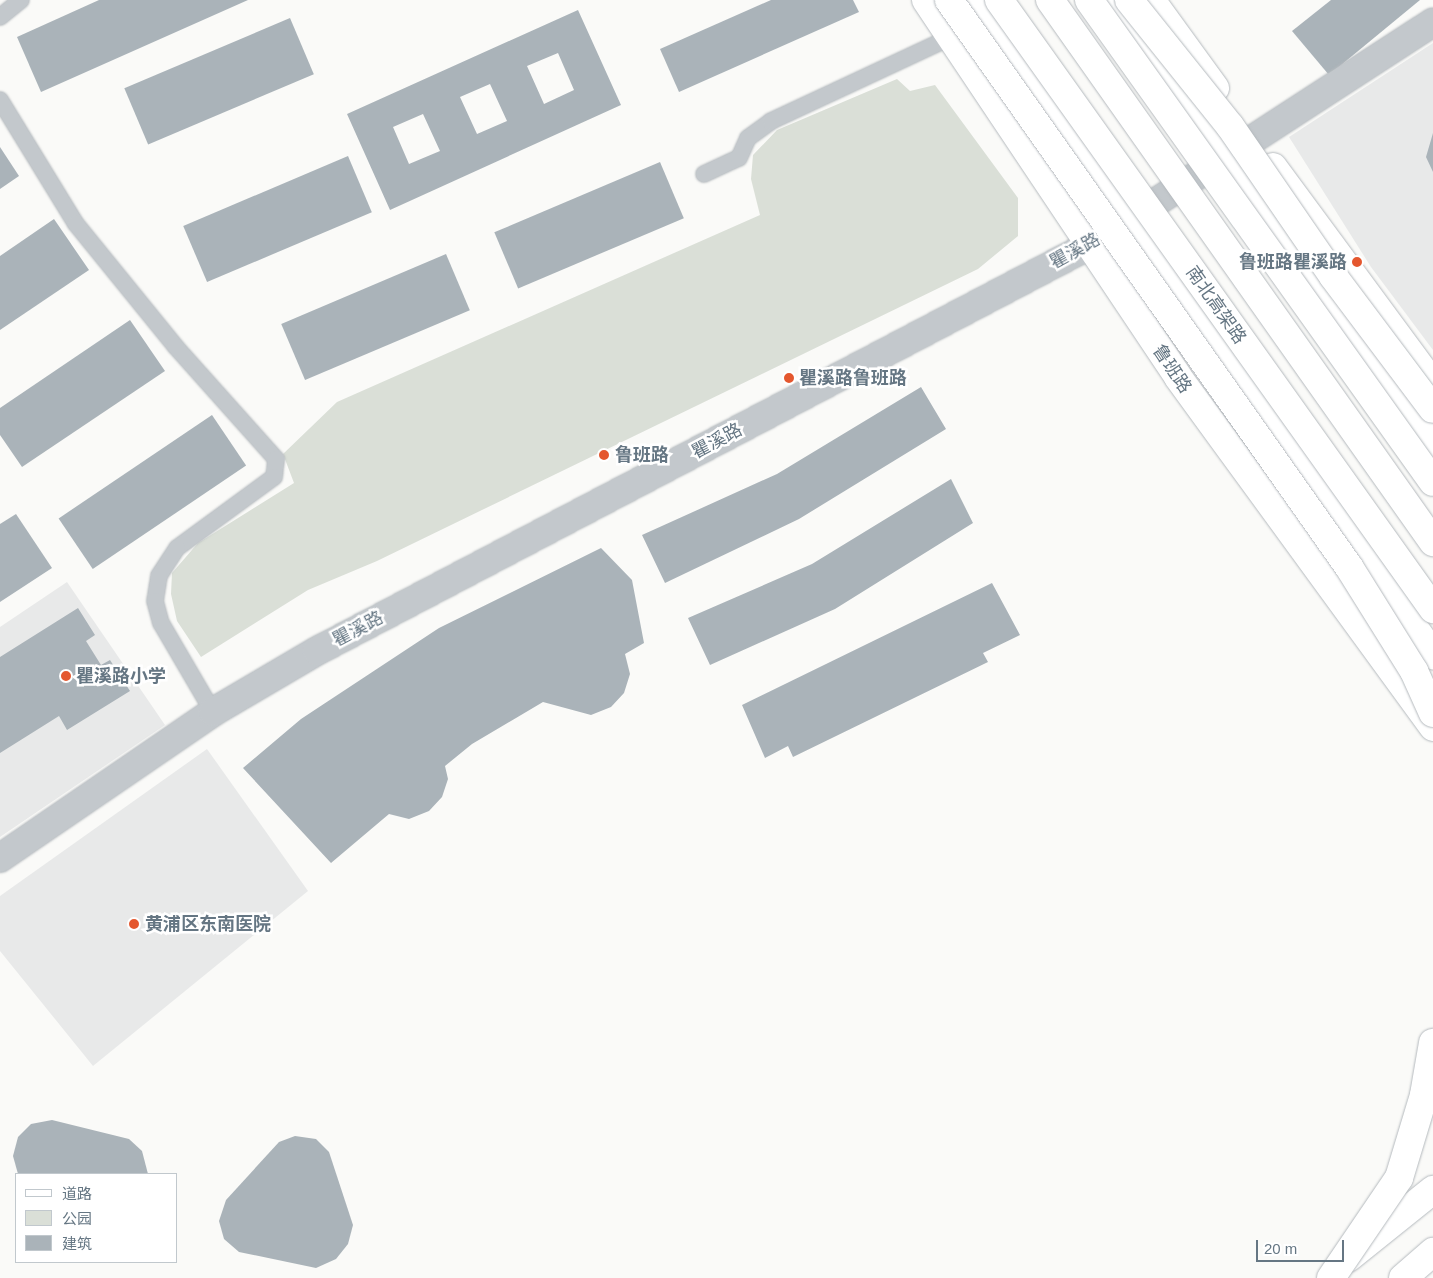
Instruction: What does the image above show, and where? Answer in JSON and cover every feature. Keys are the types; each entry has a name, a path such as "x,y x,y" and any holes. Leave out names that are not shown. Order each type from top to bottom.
{"main road":[{"name":"鲁班路","path":"926,0 1178,378 1433,727"},
{"path":"950,0 1349,567 1414,671 1433,713"},
{"path":"978,0 1128,219 1433,655"},
{"name":"南北高架路","path":"999,0 1433,609"},
{"path":"1050,0 1433,542"},
{"path":"1089,0 1433,482"},
{"path":"1106,0 1226,156 1383,384 1433,446"},
{"path":"1129,0 1230,126 1333,276 1433,409"},
{"path":"1151,0 1433,384"},
{"path":"1331,1278 1399,1178 1429,1086 1433,1043"},
{"path":"1323,1278 1433,1190"},
{"path":"1396,1278 1433,1250"},
{"path":"1403,1278 1433,1250"}],"street":[{"name":"瞿溪路","path":"0,858 213,712 317,651 1090,244 1433,22"}],"lane":[{"path":"0,17 21,0"},
{"path":"704,174 739,158 748,138 771,121 951,37"},
{"path":"0,100 76,224 175,346 276,459 274,477 177,548 159,576 156,601 161,623 213,712"}],"shaded area":[{"path":"1433,43 1433,350 1371,267 1289,137"},
{"name":"瞿溪路小学","path":"67,582 165,725 0,837 0,627"},
{"name":"黄浦区东南医院","path":"207,749 308,891 93,1066 0,951 0,896"}],"green space":[{"path":"897,79 910,91 935,85 1018,198 1018,236 978,269 377,561 308,590 201,657 177,621 171,594 172,573 198,543 294,483 283,454 337,402 760,215 751,179 753,155 777,130"}],"building":[{"path":"99,0 248,0 41,92 17,37"},
{"path":"771,0 853,0 859,12 679,92 660,49"},
{"path":"1331,0 1420,0 1329,75 1292,31"},
{"path":"578,10 621,105 390,210 347,114","holes":["558,53 574,90 544,104 527,66","490,84 507,121 477,134 460,97","423,114 440,151 409,164 393,127"]},
{"path":"290,18 314,74 148,144 124,88"},
{"path":"1433,133 1433,172 1426,157"},
{"path":"0,147 19,176 0,189"},
{"path":"348,156 372,212 207,282 183,226"},
{"path":"660,162 684,218 518,288 494,232"},
{"path":"54,219 89,270 0,330 0,256"},
{"path":"446,254 470,310 305,380 281,324"},
{"path":"130,320 165,371 22,467 0,435 0,408"},
{"path":"921,387 946,429 799,519 665,583 642,535 777,474"},
{"path":"212,415 246,466 93,569 59,518"},
{"path":"951,479 973,523 835,609 710,665 688,618 812,564"},
{"path":"16,514 52,568 0,602 0,524"},
{"path":"601,548 632,580 644,643 625,654 630,674 624,693 611,707 591,715 543,702 472,744 445,766 448,779 442,797 429,811 409,819 389,814 331,863 243,768 301,719 439,628"},
{"path":"992,583 1020,635 983,653 988,662 793,757 788,746 765,758 742,705"},
{"path":"78,608 95,635 86,641 101,665 110,660 130,691 67,730 59,716 0,753 0,657"},
{"path":"52,1120 129,1139 142,1151 148,1173 18,1173 13,1156 18,1137 31,1124"},
{"path":"295,1136 316,1139 329,1152 353,1225 348,1244 336,1259 316,1268 239,1252 224,1239 219,1221 226,1200 279,1142"}],"place":[{"name":"鲁班路瞿溪路","path":"1357,262"},
{"name":"瞿溪路鲁班路","path":"789,378"},
{"name":"鲁班路","path":"604,455"},
{"name":"瞿溪路小学","path":"66,676"},
{"name":"黄浦区东南医院","path":"134,924"}]}
